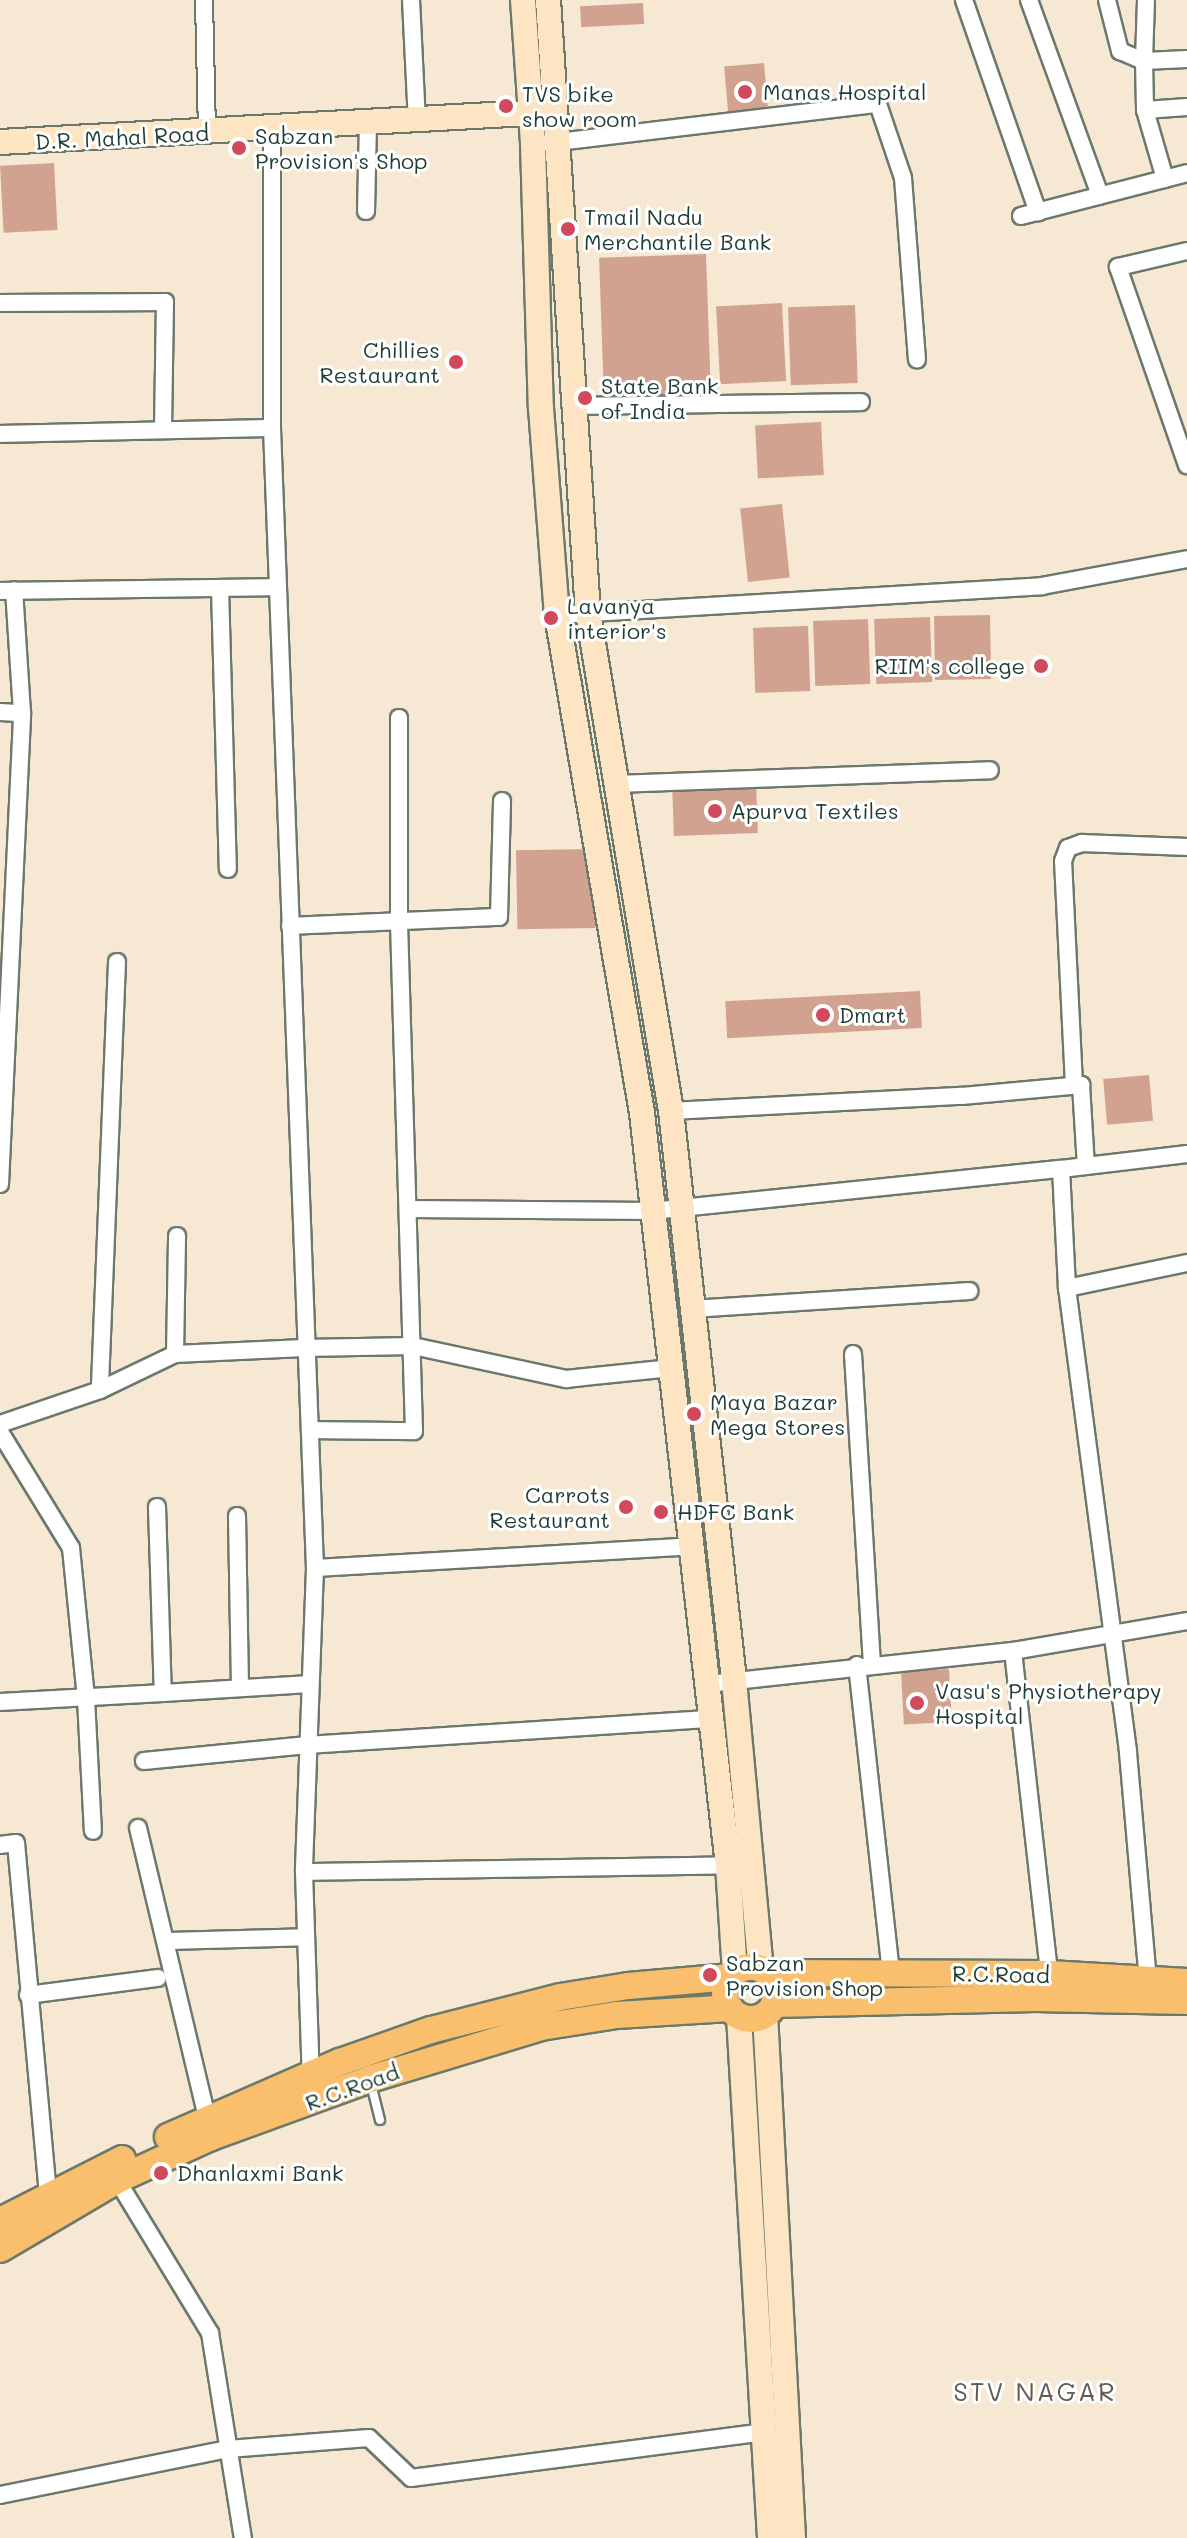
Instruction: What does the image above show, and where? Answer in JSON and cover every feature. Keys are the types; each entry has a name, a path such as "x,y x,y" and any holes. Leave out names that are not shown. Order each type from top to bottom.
{"main road":[{"name":"R.C.Road","path":"0,2221 207,2118 310,2075 431,2030 560,1997 749,1973 891,1971 1049,1974 1187,1982"},
{"path":"749,1973 775,1984 752,2011 725,1995 749,1973"},
{"name":"R.C.Road","path":"0,2249 117,2180 211,2137 370,2079 541,2027 617,2015 1035,1998 1187,2001"}],"street":[{"path":"204,0 207,133"},
{"path":"411,0 417,122"},
{"path":"523,0 533,144 541,408 557,615 642,1113 728,1865 749,1973"},
{"path":"548,0 560,141 588,613 671,1111 734,1680 749,1973"},
{"path":"964,0 1038,212"},
{"path":"1029,0 1100,195"},
{"path":"1107,0 1120,51 1144,61 1187,59"},
{"path":"1146,0 1145,110 1165,179"},
{"path":"533,144 878,104 903,178 917,359"},
{"path":"1145,110 1187,107"},
{"name":"D.R. Mahal Road","path":"0,142 368,125 557,111"},
{"path":"366,211 368,125"},
{"path":"272,130 272,428 304,1348 312,1430 315,1568 304,1872 311,2102"},
{"path":"1021,216 1187,173"},
{"path":"1187,251 1118,267 1187,465"},
{"path":"0,303 165,302 163,430"},
{"path":"577,406 861,402"},
{"path":"0,434 272,428"},
{"path":"557,615 1042,586 1187,559"},
{"path":"0,1184 7,886 22,713 7,590 278,587"},
{"path":"220,588 228,869"},
{"path":"0,712 22,713"},
{"path":"312,1430 414,1431 410,1209 399,922 399,718"},
{"path":"617,784 990,770"},
{"path":"290,926 499,917 502,801"},
{"path":"1074,1085 1063,861 1068,848 1082,843 1187,847"},
{"path":"100,1390 117,962"},
{"path":"671,1111 962,1096 1081,1085 1086,1166"},
{"path":"410,1209 652,1211 1187,1154"},
{"path":"1061,1169 1067,1288 1128,1751 1148,1981"},
{"path":"175,1354 177,1236"},
{"path":"1067,1288 1187,1263"},
{"path":"692,1309 969,1291"},
{"path":"0,1424 100,1390 175,1354 413,1346 566,1379 671,1368"},
{"path":"853,1354 864,1664 891,1971"},
{"path":"0,1432 71,1548 86,1699 93,1831"},
{"path":"157,1507 163,1693"},
{"path":"237,1516 240,1688"},
{"path":"315,1568 692,1546"},
{"path":"708,1684 864,1664 1013,1651 1187,1621"},
{"path":"1013,1651 1049,1974"},
{"path":"0,1702 310,1684"},
{"path":"144,1761 307,1745 711,1719"},
{"path":"138,1828 207,2118"},
{"path":"0,1845 16,1843 48,2195"},
{"path":"304,1872 728,1865"},
{"path":"167,1941 306,1937"},
{"path":"28,1995 158,1978"},
{"path":"752,2011 773,2384 793,2538"},
{"path":"117,2180 210,2333 243,2538"},
{"path":"770,2538 765,2432 773,2384"},
{"path":"0,2495 228,2449 369,2438 411,2478 765,2432"}],"lane":[{"path":"370,2079 380,2120"}],"building":[{"path":"643,3 644,24 581,27 580,6"},
{"path":"764,63 768,113 729,116 724,66"},
{"path":"54,163 58,230 4,233 0,166"},
{"path":"706,254 711,393 604,397 599,258"},
{"path":"782,303 786,381 720,384 716,306"},
{"path":"855,305 858,383 791,385 788,307"},
{"path":"821,422 824,475 758,478 755,425"},
{"path":"782,504 790,578 748,582 740,508"},
{"path":"990,615 991,679 935,680 934,616"},
{"path":"930,617 932,682 876,684 874,619"},
{"path":"868,619 870,684 815,686 813,621"},
{"path":"808,626 810,691 755,693 753,628"},
{"name":"Apurva Textiles","path":"756,781 758,833 674,836 672,784"},
{"path":"594,849 595,928 517,929 516,850"},
{"name":"Dmart","path":"920,991 922,1028 727,1038 725,1001"},
{"path":"1149,1075 1153,1121 1107,1125 1103,1079"},
{"path":"949,1669 952,1722 904,1724 901,1672"}],"place":[{"name":"Manas Hospital","path":"745,92"},
{"name":"TVS bike show room","path":"506,106"},
{"name":"Sabzan Provision's Shop","path":"239,148"},
{"name":"Tmail Nadu Merchantile Bank","path":"568,229"},
{"name":"Chillies Restaurant","path":"456,362"},
{"name":"State Bank of India","path":"585,398"},
{"name":"Lavanya interior's","path":"551,618"},
{"name":"RIIM's college","path":"1041,666"},
{"name":"Apurva Textiles","path":"715,811"},
{"name":"Dmart","path":"823,1015"},
{"name":"Maya Bazar Mega Stores","path":"694,1414"},
{"name":"Carrots Restaurant","path":"626,1507"},
{"name":"HDFC Bank","path":"661,1512"},
{"name":"Vasu's Physiotherapy Hospital","path":"917,1703"},
{"name":"Sabzan Provision Shop","path":"710,1975"},
{"name":"Dhanlaxmi Bank","path":"161,2173"}],"district":[{"name":"STV NAGAR","path":"1035,2392"}]}
